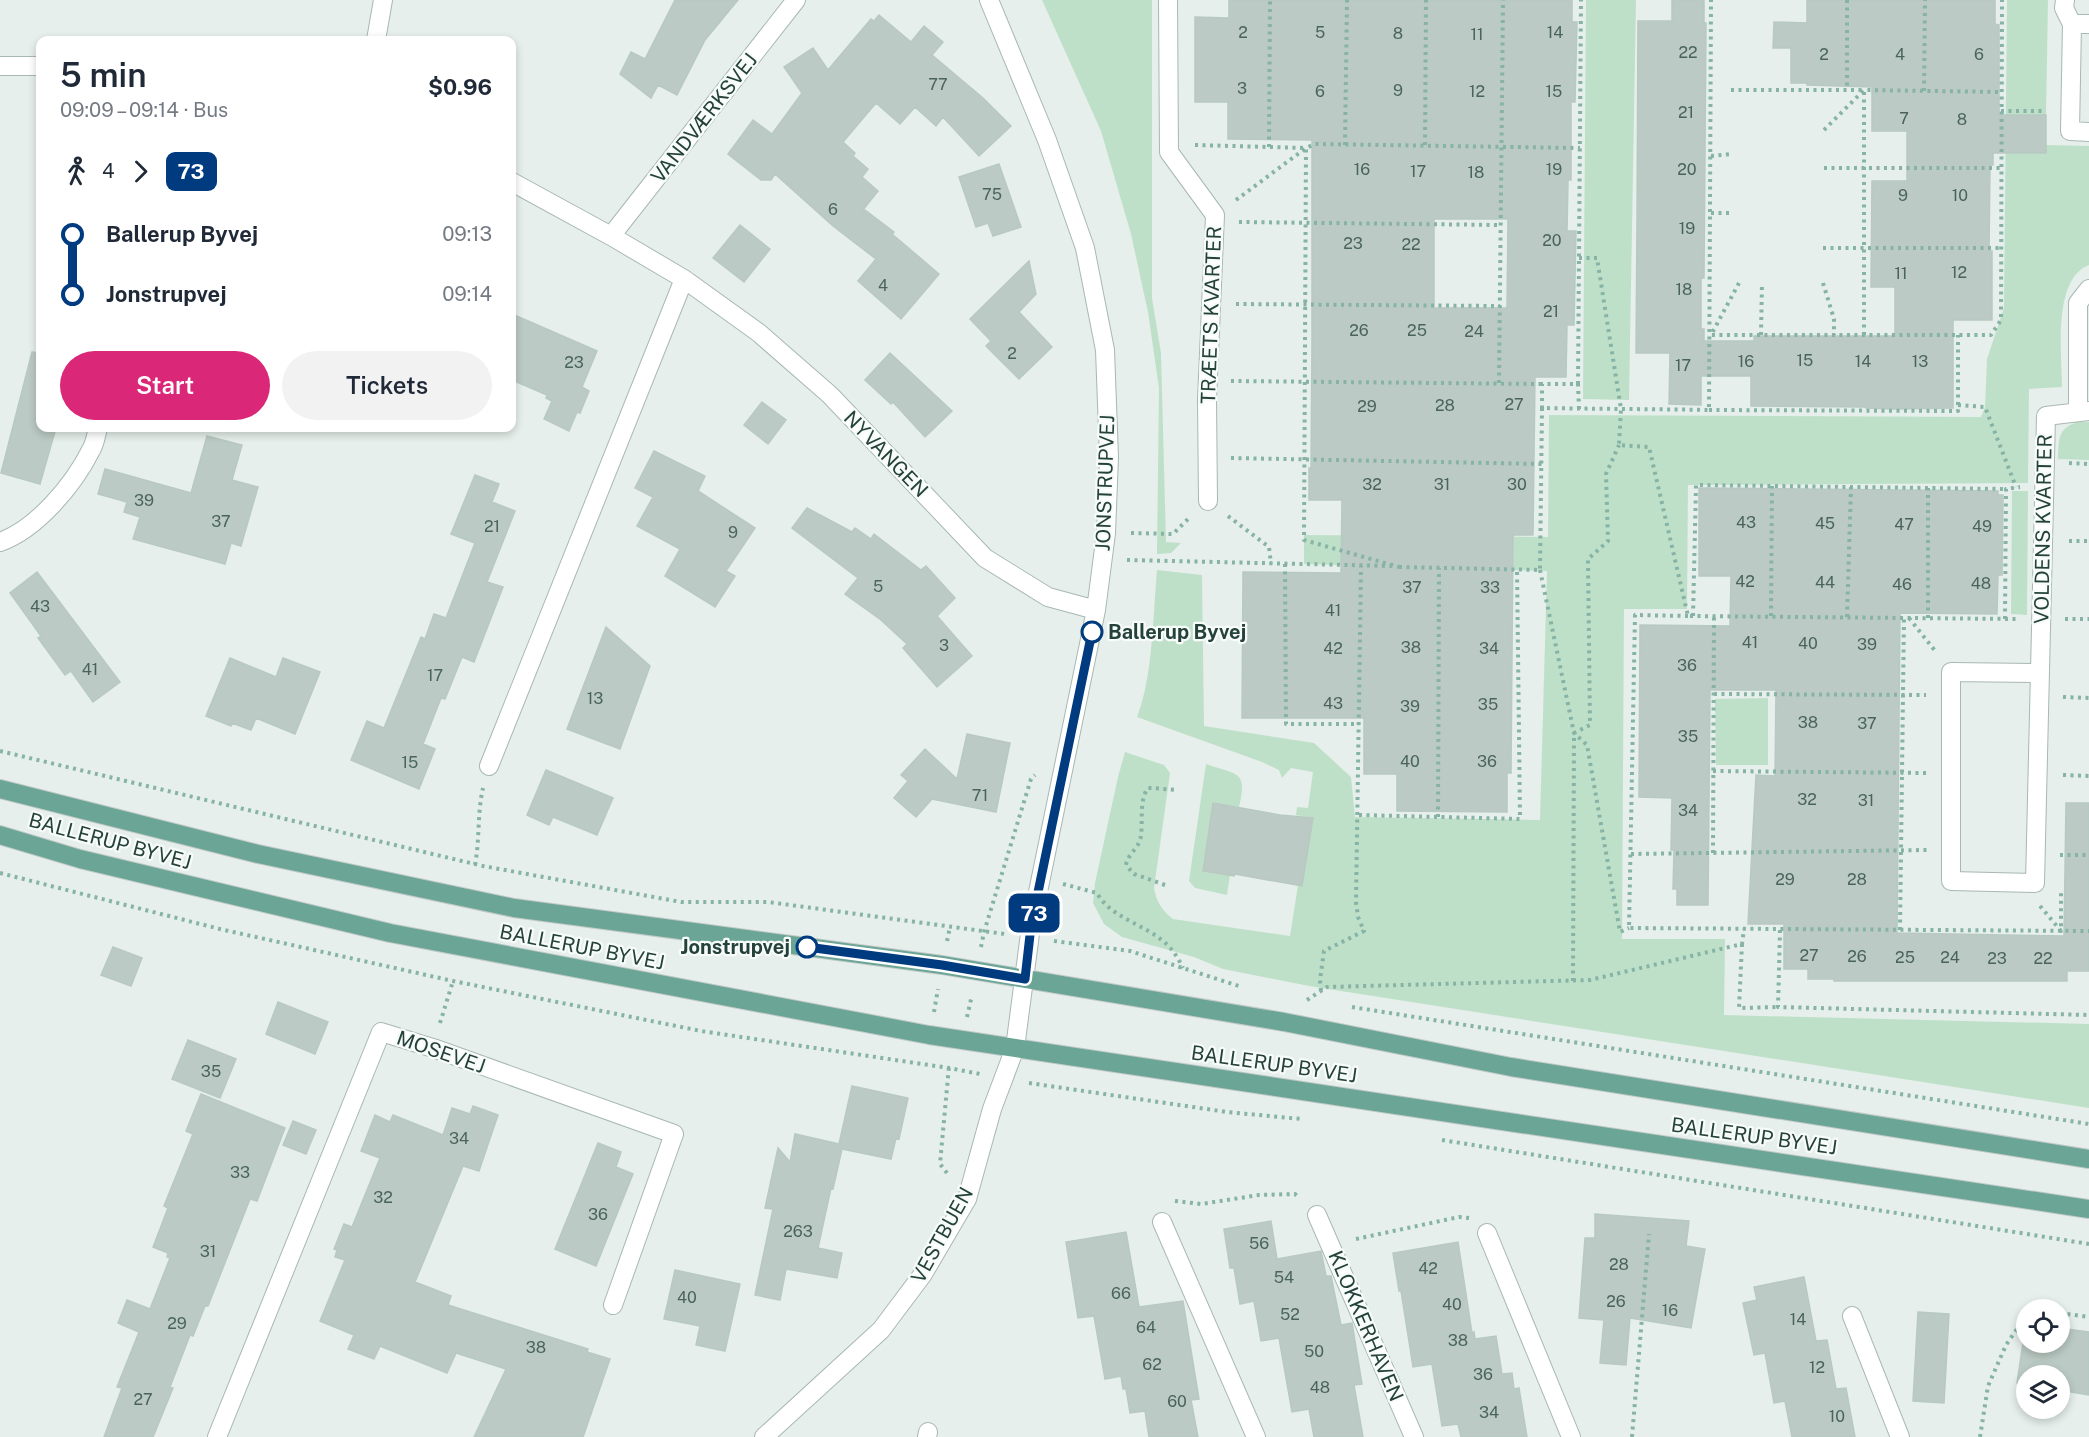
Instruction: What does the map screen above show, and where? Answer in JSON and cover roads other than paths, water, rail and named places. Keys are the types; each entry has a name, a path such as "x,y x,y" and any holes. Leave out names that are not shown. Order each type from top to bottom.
{"main road":[{"name":"BALLERUP BYVEJ","path":"0,789 258,854 514,908 942,965 1284,1022 1511,1066 2089,1159"},
{"name":"BALLERUP BYVEJ","path":"0,835 80,859 390,933 929,1035 2089,1209"}],"street":[{"path":"377,36 383,0"},
{"name":"VANDVÆRKSVEJ","path":"611,236 796,0"},
{"name":"JONSTRUPVEJ","path":"989,0 1047,140 1085,248 1106,350 1109,457 1103,560 1096,610 1029,938 1025,979"},
{"name":"TRÆETS KVARTER","path":"1168,0 1169,152 1215,216 1208,381 1208,501"},
{"path":"2065,0 2064,8 2080,24 2070,111 2070,131 2089,132"},
{"path":"0,66 36,66"},
{"name":"NYVANGEN","path":"516,184 684,279 759,333 830,395 985,558 1048,597 1096,610"},
{"path":"489,766 684,279"},
{"path":"2083,411 2078,303 2089,289"},
{"name":"VOLDENS KVARTER","path":"2040,673 1951,672 1951,881 2035,883 2040,673 2044,487 2046,416 2083,411"},
{"path":"0,542 15,537 56,502 92,449 97,432"},
{"name":"VESTBUEN","path":"764,1437 881,1330 923,1274 967,1199 992,1109 1015,1048 1025,979"},
{"name":"MOSEVEJ","path":"217,1437 381,1032 433,1048 674,1134 613,1305"},
{"name":"KLOKKERHAVEN","path":"1317,1215 1414,1437"},
{"path":"1162,1222 1256,1437"},
{"path":"1487,1233 1571,1437"},
{"path":"1852,1317 1900,1437"}],"place":[{"name":"Ballerup Byvej","path":"1092,632"},
{"name":"Jonstrupvej","path":"807,947"}]}
